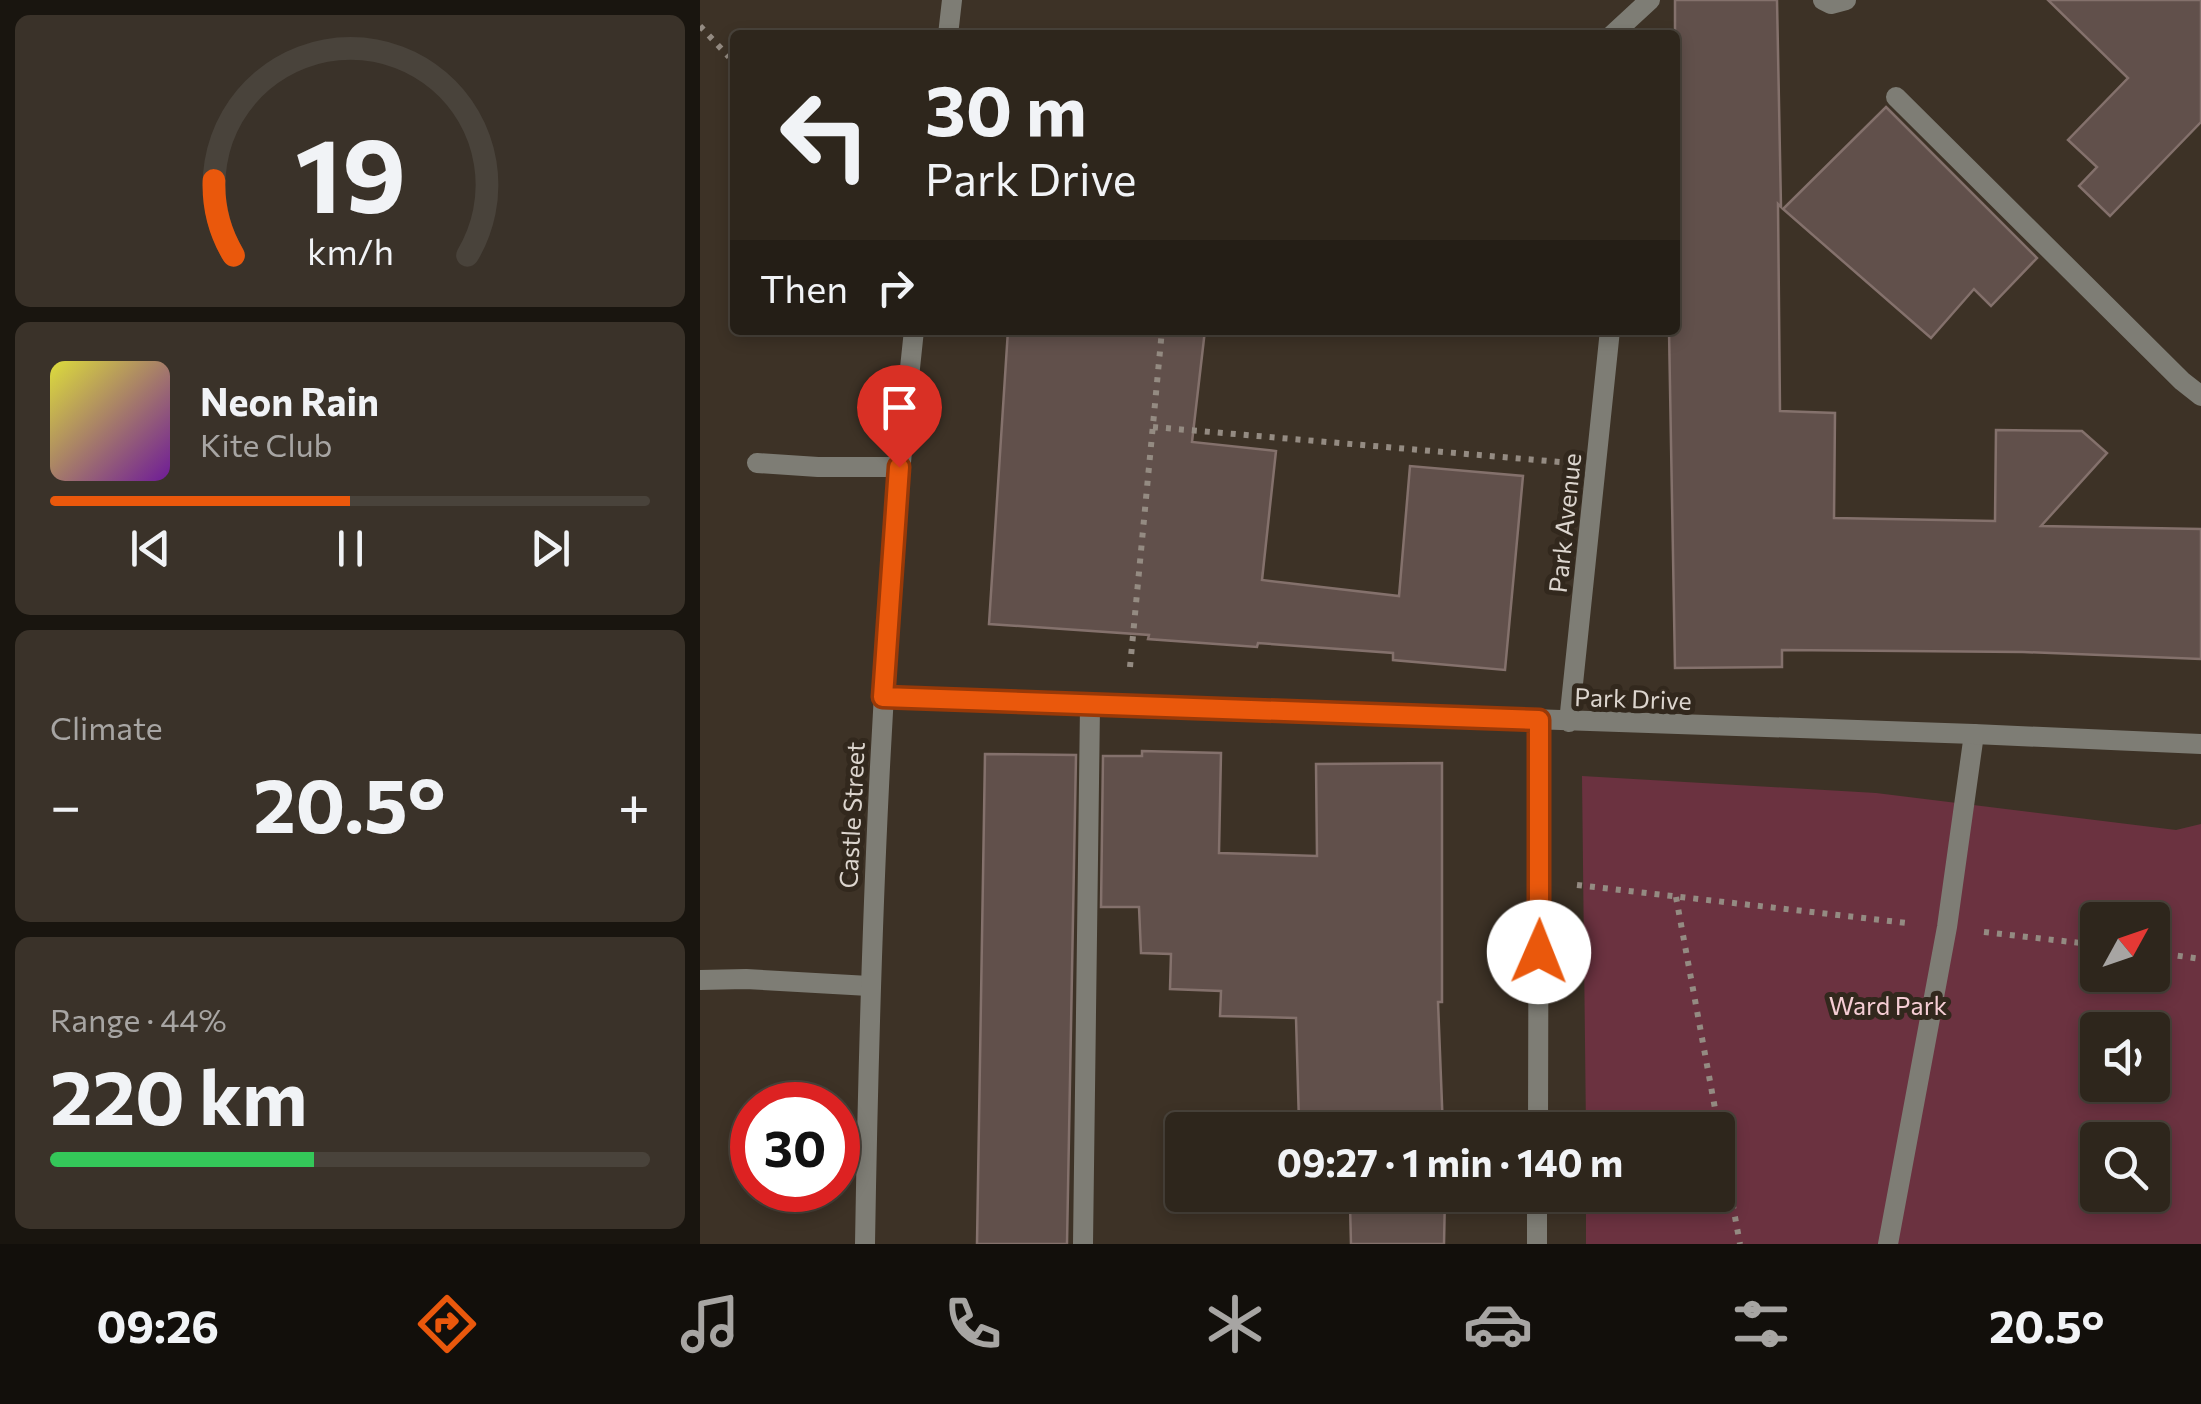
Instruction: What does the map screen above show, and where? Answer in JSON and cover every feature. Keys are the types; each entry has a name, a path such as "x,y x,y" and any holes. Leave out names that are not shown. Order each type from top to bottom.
{"street":[{"path":"949,30 952,0"},
{"path":"1617,30 1650,0"},
{"path":"1822,0 1831,4 1846,0"},
{"path":"1896,97 2201,396"},
{"name":"Castle Street","path":"865,1244 869,986 883,697 899,467 913,335"},
{"name":"Park Avenue","path":"1568,722 1609,335"},
{"path":"758,462 818,468 899,467"},
{"name":"Park Drive","path":"883,697 2201,744"},
{"path":"1083,1244 1090,706"},
{"path":"1538,1112 1539,720"},
{"path":"1888,1244 1947,927 1974,734"},
{"path":"700,980 869,986"},
{"path":"1537,1212 1537,1244"}],"path":[{"path":"700,26 729,57"},
{"path":"1126,708 1162,335"},
{"path":"1153,427 1596,465"},
{"path":"1540,881 2080,942"},
{"path":"1676,897 1740,1244"},
{"path":"2170,955 2201,959"}],"green space":[{"name":"Ward Park","path":"1582,776 1876,793 2176,830 2201,824 2201,1244 1586,1244 1586,1212 1735,1212 1735,1112 1586,1112"}],"building":[{"path":"1675,0 1777,0 1780,411 1835,413 1834,518 1995,521 1996,430 2082,431 2107,453 2041,526 2201,529 2201,659 2023,652 1782,650 1782,667 1675,668 1669,335 1680,335 1680,30 1675,30"},
{"path":"2048,0 2201,0 2201,122 2110,216 2079,186 2097,167 2068,140 2128,78"},
{"path":"1886,107 2037,258 1991,306 1974,289 1931,338 1783,209"},
{"path":"1008,335 1204,335 1192,442 1276,451 1262,580 1399,596 1410,466 1523,476 1505,670 1393,660 1393,653 1258,643 1257,647 989,624"},
{"path":"1142,751 1221,753 1219,853 1317,856 1316,764 1442,763 1442,1002 1438,1002 1442,1112 1299,1112 1296,1018 1220,1016 1221,991 1170,989 1171,954 1141,953 1139,907 1101,907 1103,756 1142,756"},
{"path":"985,754 1076,755 1067,1244 977,1244"},
{"path":"1350,1212 1445,1212 1444,1244 1351,1244"}],"route":[{"path":"899,467 883,697 1539,720 1539,952"}]}
